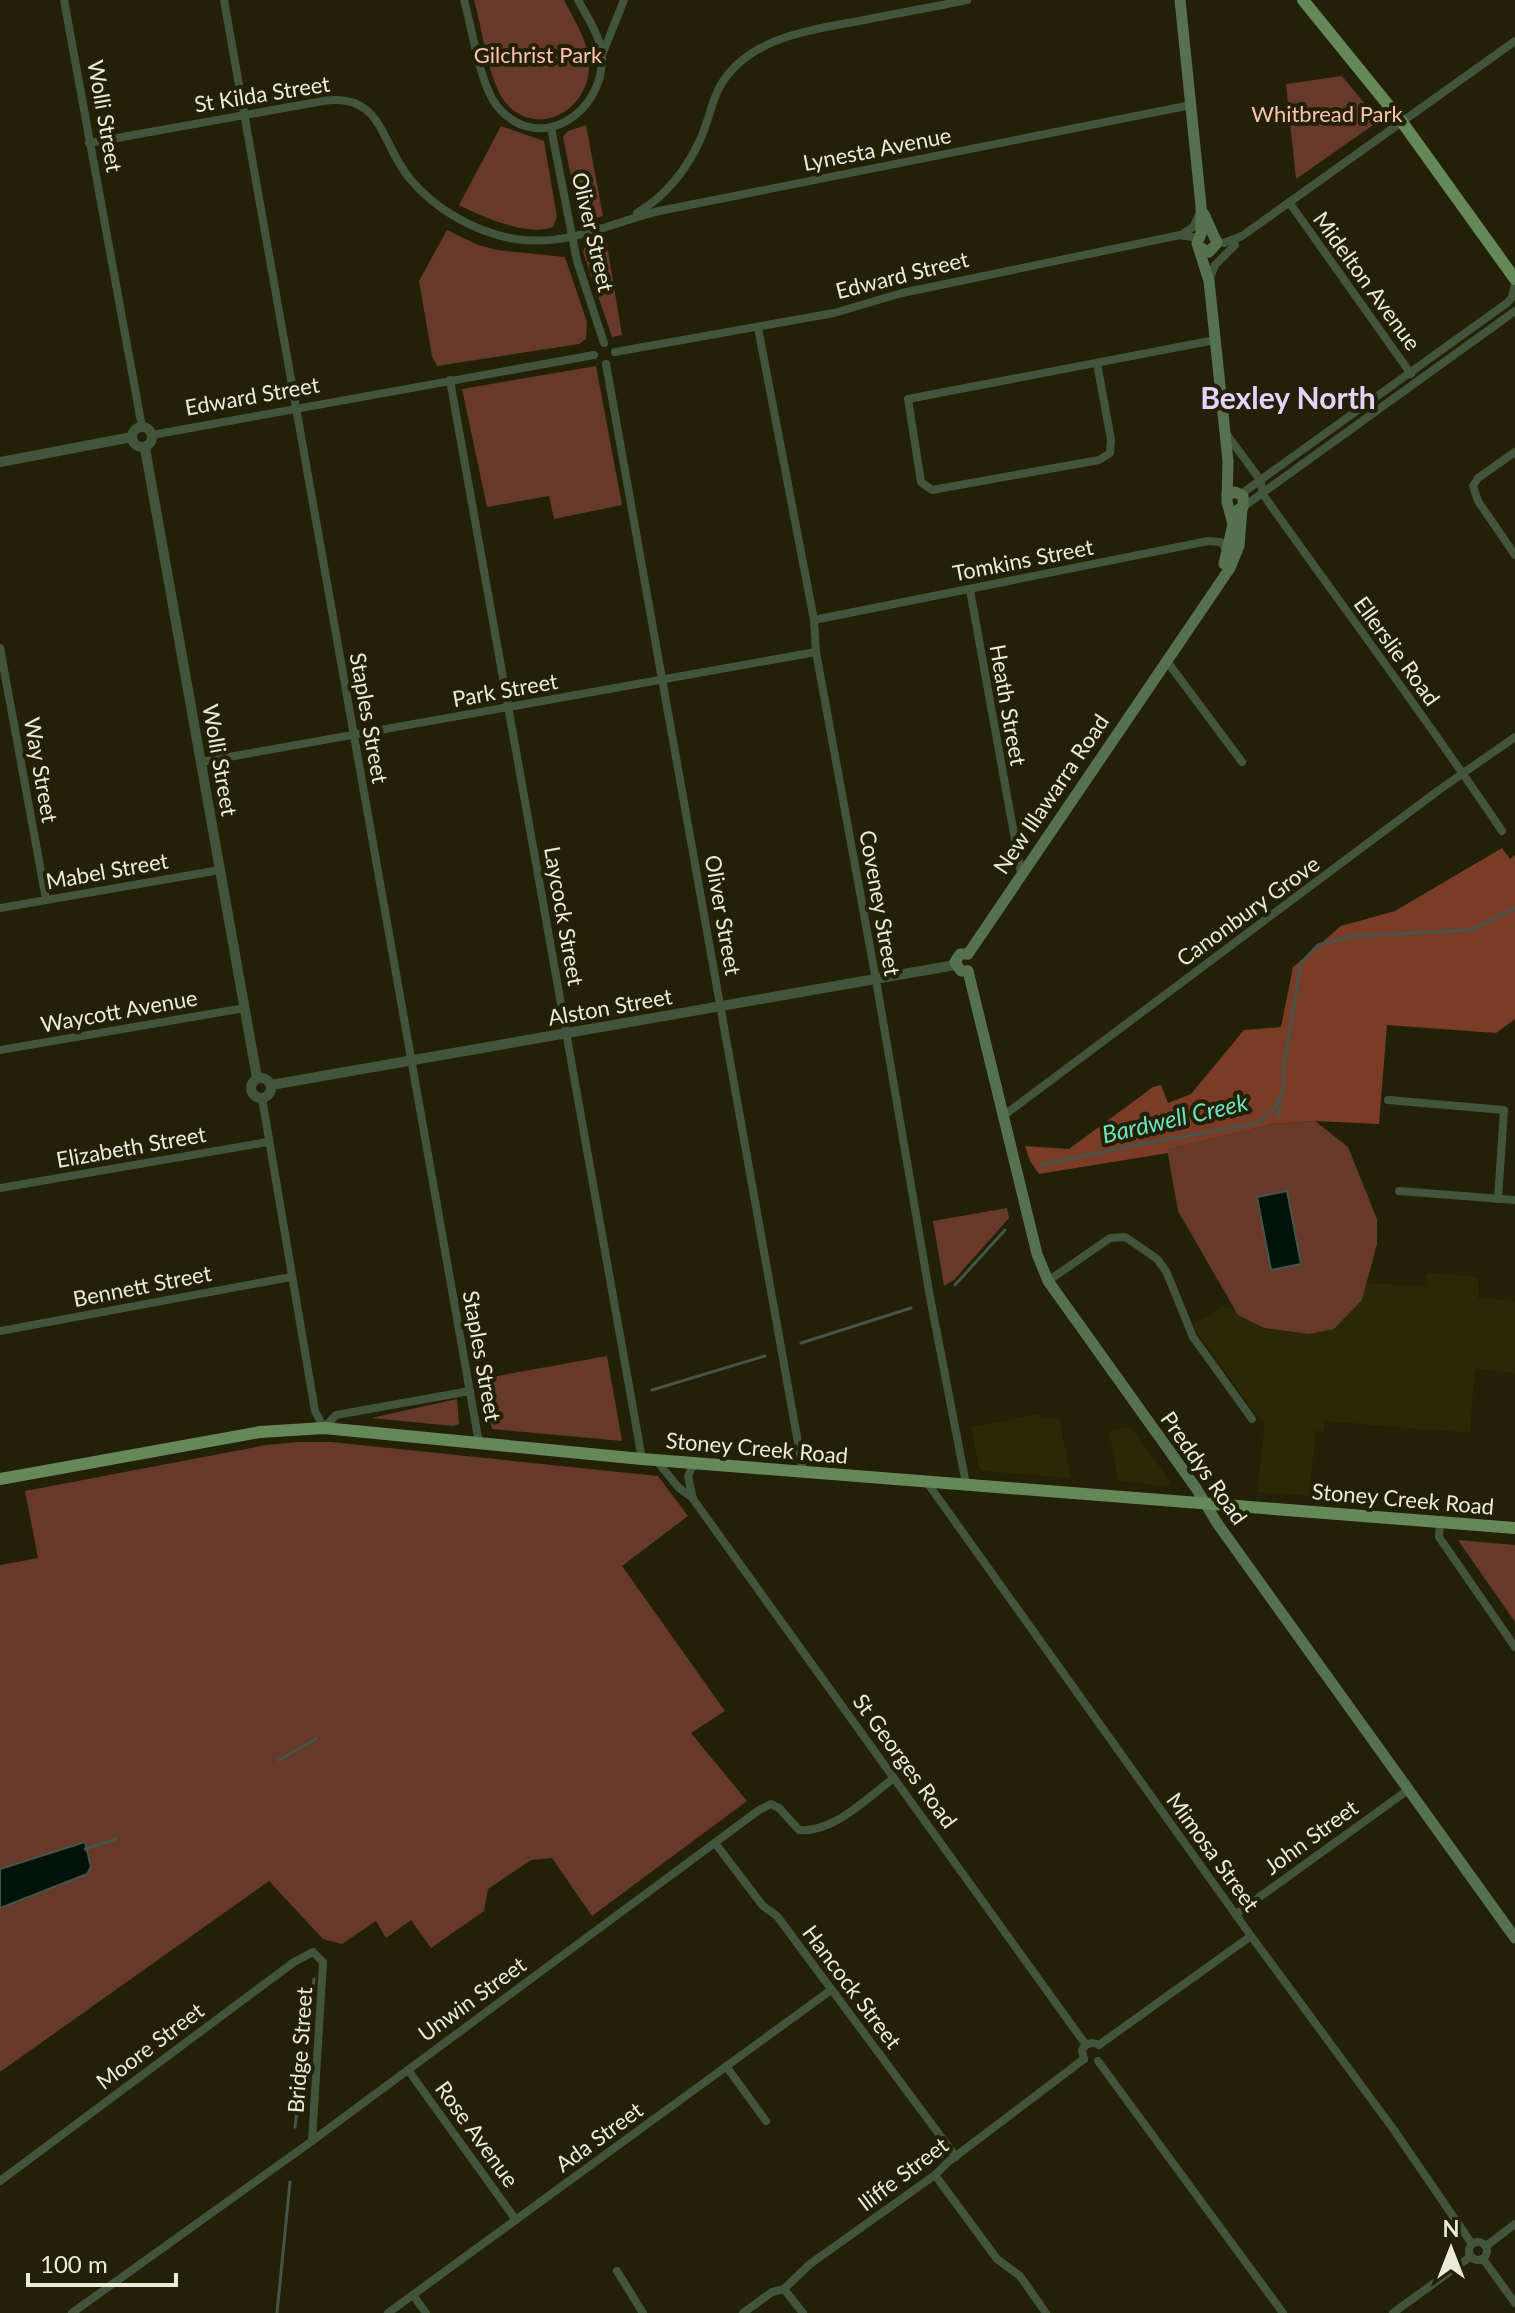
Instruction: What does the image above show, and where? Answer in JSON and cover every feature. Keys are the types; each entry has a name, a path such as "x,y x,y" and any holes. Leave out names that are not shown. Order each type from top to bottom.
{"main road":[{"name":"New Illawarra Road","path":"1167,658 1168,651 1228,558 1234,497 1209,281 1199,240 1201,206 1180,0"},
{"path":"1303,0 1402,122 1515,282"},
{"name":"New Illawarra Road","path":"1201,206 1215,244 1209,281"},
{"path":"1209,232 1215,244 1205,252 1199,240 1209,232"},
{"name":"New Illawarra Road","path":"968,954 1234,561 1241,536 1244,500 1234,497"},
{"path":"968,954 973,962 968,971 961,971 955,965 958,956 968,954"},
{"name":"Preddys Road","path":"968,971 1037,1254 1048,1281 1515,1938"},
{"name":"Stoney Creek Road","path":"0,1479 260,1432 324,1428 642,1459 1515,1528"}],"street":[{"name":"Wolli Street","path":"64,0 142,427"},
{"name":"Staples Street","path":"224,0 479,1443"},
{"path":"464,0 487,87 497,106 522,123 551,128 569,121 584,108 596,87 602,56 624,0"},
{"path":"578,0 597,37 602,56"},
{"path":"626,220 659,198 682,171 700,140 720,87 739,63 755,51 791,35 967,0"},
{"path":"1215,244 1242,236 1515,41"},
{"name":"St Kilda Street","path":"89,143 332,99 356,102 378,120 391,151 421,192 446,211 475,227 516,239 573,237"},
{"name":"Lynesta Avenue","path":"573,237 659,211 1191,105"},
{"name":"Oliver Street","path":"551,128 577,261 604,343"},
{"name":"Midelton Avenue","path":"1289,202 1417,381"},
{"path":"1180,235 1193,227 1201,206"},
{"name":"Edward Street","path":"615,352 834,313 902,293 1180,235 1199,240"},
{"path":"1209,281 1215,265 1242,236"},
{"path":"1215,244 1223,252 1235,245"},
{"path":"1234,497 1261,481 1507,303 1513,296 1515,282"},
{"path":"1242,508 1515,311"},
{"name":"Coveney Street","path":"758,328 814,620 816,652 966,1484"},
{"path":"1097,363 1111,440 1110,453 1099,460 932,490 921,482 908,399 1215,340"},
{"path":"604,343 615,352 613,360 606,364 600,363 594,355 595,348 604,343"},
{"name":"Edward Street","path":"152,435 594,355"},
{"name":"Oliver Street","path":"606,364 803,1471"},
{"name":"Laycock Street","path":"450,380 642,1459"},
{"path":"142,427 149,429 152,435 150,444 145,448 136,446 132,437 136,429 142,427"},
{"path":"1225,429 1232,445 1261,481 1262,493"},
{"path":"0,462 132,437"},
{"name":"Wolli Street","path":"145,448 257,1078"},
{"path":"1515,452 1478,478 1473,486 1478,501 1515,555"},
{"name":"Ellerslie Road","path":"1262,493 1502,831"},
{"name":"Tomkins Street","path":"814,620 1208,541 1223,543 1228,558"},
{"name":"Heath Street","path":"970,590 1021,873"},
{"name":"Way Street","path":"0,648 46,899"},
{"name":"Park Street","path":"201,762 816,652"},
{"path":"1167,658 1242,762"},
{"name":"Canonbury Grove","path":"1003,1116 1515,737"},
{"name":"Mabel Street","path":"0,908 220,870"},
{"name":"Alston Street","path":"271,1085 412,1063 955,965"},
{"name":"Waycott Avenue","path":"0,1050 245,1008"},
{"path":"257,1078 264,1078 271,1085 269,1094 262,1098 255,1096 251,1090 257,1078"},
{"path":"262,1098 315,1411 324,1428 336,1415 470,1391"},
{"path":"1388,1100 1504,1110 1498,1199"},
{"name":"Elizabeth Street","path":"0,1188 268,1142"},
{"path":"1399,1191 1515,1200"},
{"path":"1048,1281 1110,1238 1125,1237 1140,1247 1157,1259 1166,1271 1193,1337 1252,1419"},
{"name":"Bennett Street","path":"0,1331 291,1277"},
{"name":"St Georges Road","path":"656,1460 679,1488 693,1499 1086,2045"},
{"path":"693,1499 688,1476 692,1467 702,1463"},
{"name":"Mimosa Street","path":"926,1481 1251,1936 1394,2130 1472,2244"},
{"path":"1440,1522 1439,1537 1515,1647"},
{"name":"Unwin Street","path":"72,2313 312,2141 759,1810 771,1804 779,1808 799,1830 812,1831 836,1820 894,1778"},
{"name":"John Street","path":"1236,1914 1408,1790"},
{"name":"Hancock Street","path":"715,1843 763,1906 777,1916 956,2157"},
{"path":"1099,2045 1251,1936"},
{"name":"Moore Street","path":"0,2181 294,1962 313,1952 323,1962"},
{"name":"Bridge Street","path":"312,2141 323,1962"},
{"name":"Ada Street","path":"388,2313 831,1990"},
{"path":"1086,2045 1099,2045 1103,2054 1098,2061 1092,2063 1084,2059 1082,2050 1086,2045"},
{"name":"Iliffe Street","path":"743,2313 772,2292 784,2289 810,2264 935,2175 1084,2059"},
{"path":"1098,2061 1283,2313"},
{"path":"726,2066 766,2121"},
{"name":"Rose Avenue","path":"408,2070 516,2220"},
{"path":"935,2175 997,2259 1020,2276 1046,2313"},
{"path":"1486,2246 1515,2224"},
{"path":"1470,2257 1472,2244 1478,2242 1486,2246"},
{"path":"1470,2257 1483,2259 1487,2254 1486,2246"},
{"path":"1393,2313 1470,2257"},
{"path":"1483,2259 1515,2303"},
{"path":"617,2271 643,2313"},
{"path":"784,2289 803,2313"},
{"path":"413,2295 426,2313"}],"shaded area":[{"path":"1502,848 1510,859 1515,855 1515,1019 1496,1033 1387,1025 1379,1124 1315,1121 1273,1124 1168,1149 1168,1153 1039,1174 1030,1161 1025,1146 1069,1149 1153,1087 1161,1085 1168,1103 1191,1094 1244,1030 1281,1027 1293,967 1341,926 1395,911"},
{"path":"1287,1191 1301,1264 1271,1270 1257,1197"},
{"path":"1426,1273 1479,1277 1478,1298 1515,1301 1515,1373 1475,1369 1470,1433 1325,1421 1324,1431 1316,1431 1309,1496 1257,1492 1265,1421 1258,1418 1192,1325 1221,1307 1235,1309 1239,1315 1264,1328 1309,1334 1334,1329 1362,1300 1366,1283 1425,1286"},
{"path":"1038,1414 1040,1419 1059,1418 1071,1478 983,1471 979,1468 971,1427"},
{"path":"1131,1427 1170,1481 1167,1486 1118,1481 1109,1431"},
{"path":"85,1842 91,1867 87,1874 0,1908 0,1869"}],"green space":[{"name":"Gilchrist Park","path":"474,0 564,0 583,38 589,63 587,81 580,96 569,108 556,116 542,119 527,117 513,110 501,96 492,74"},
{"name":"Whitbread Park","path":"1342,76 1379,121 1296,179 1286,84"},
{"name":"Gilchrist Park","path":"586,125 603,216 586,221 579,217 563,137 568,131"},
{"path":"501,126 544,141 557,217 553,227 518,228 459,205"},
{"path":"447,230 478,245 497,250 565,257 587,322 586,339 579,344 437,366 432,356 419,281"},
{"path":"606,239 622,335 612,337 583,252 585,247"},
{"path":"596,366 622,505 554,519 549,496 487,507 462,389"},
{"path":"1315,1121 1348,1147 1377,1219 1377,1244 1362,1300 1334,1329 1309,1334 1264,1328 1238,1315 1178,1211 1167,1149 1273,1124"},
{"path":"1007,1208 1009,1218 954,1280 944,1286 933,1221"},
{"path":"607,1356 622,1441 492,1429 481,1379"},
{"path":"457,1399 459,1424 453,1426 371,1418"},
{"path":"331,1442 658,1476 688,1516 622,1566 725,1711 691,1733 747,1801 592,1916 552,1858 531,1860 488,1889 484,1911 431,1948 411,1920 386,1938 376,1921 342,1944 323,1939 269,1881 0,2072 0,1565 38,1558 25,1491 266,1445"},
{"path":"1458,1540 1515,1545 1515,1622"}],"waterway":[{"name":"Bardwell Creek","path":"1041,1165 1258,1123 1273,1110 1283,1091 1284,1064 1301,963 1318,945 1353,936 1471,930 1515,908"},
{"path":"1279,1116 1280,1100"},
{"name":"Bardwell Creek","path":"955,1285 1005,1230"},
{"name":"Bardwell Creek","path":"801,1343 911,1308"},
{"name":"Bardwell Creek","path":"652,1390 765,1356"},
{"name":"Bardwell Creek","path":"279,1760 316,1739"},
{"name":"Bardwell Creek","path":"85,1849 116,1839"},
{"path":"295,2127 314,1979"},
{"path":"277,2313 290,2182"}],"district":[{"name":"Bexley North","path":"1288,399"}]}
